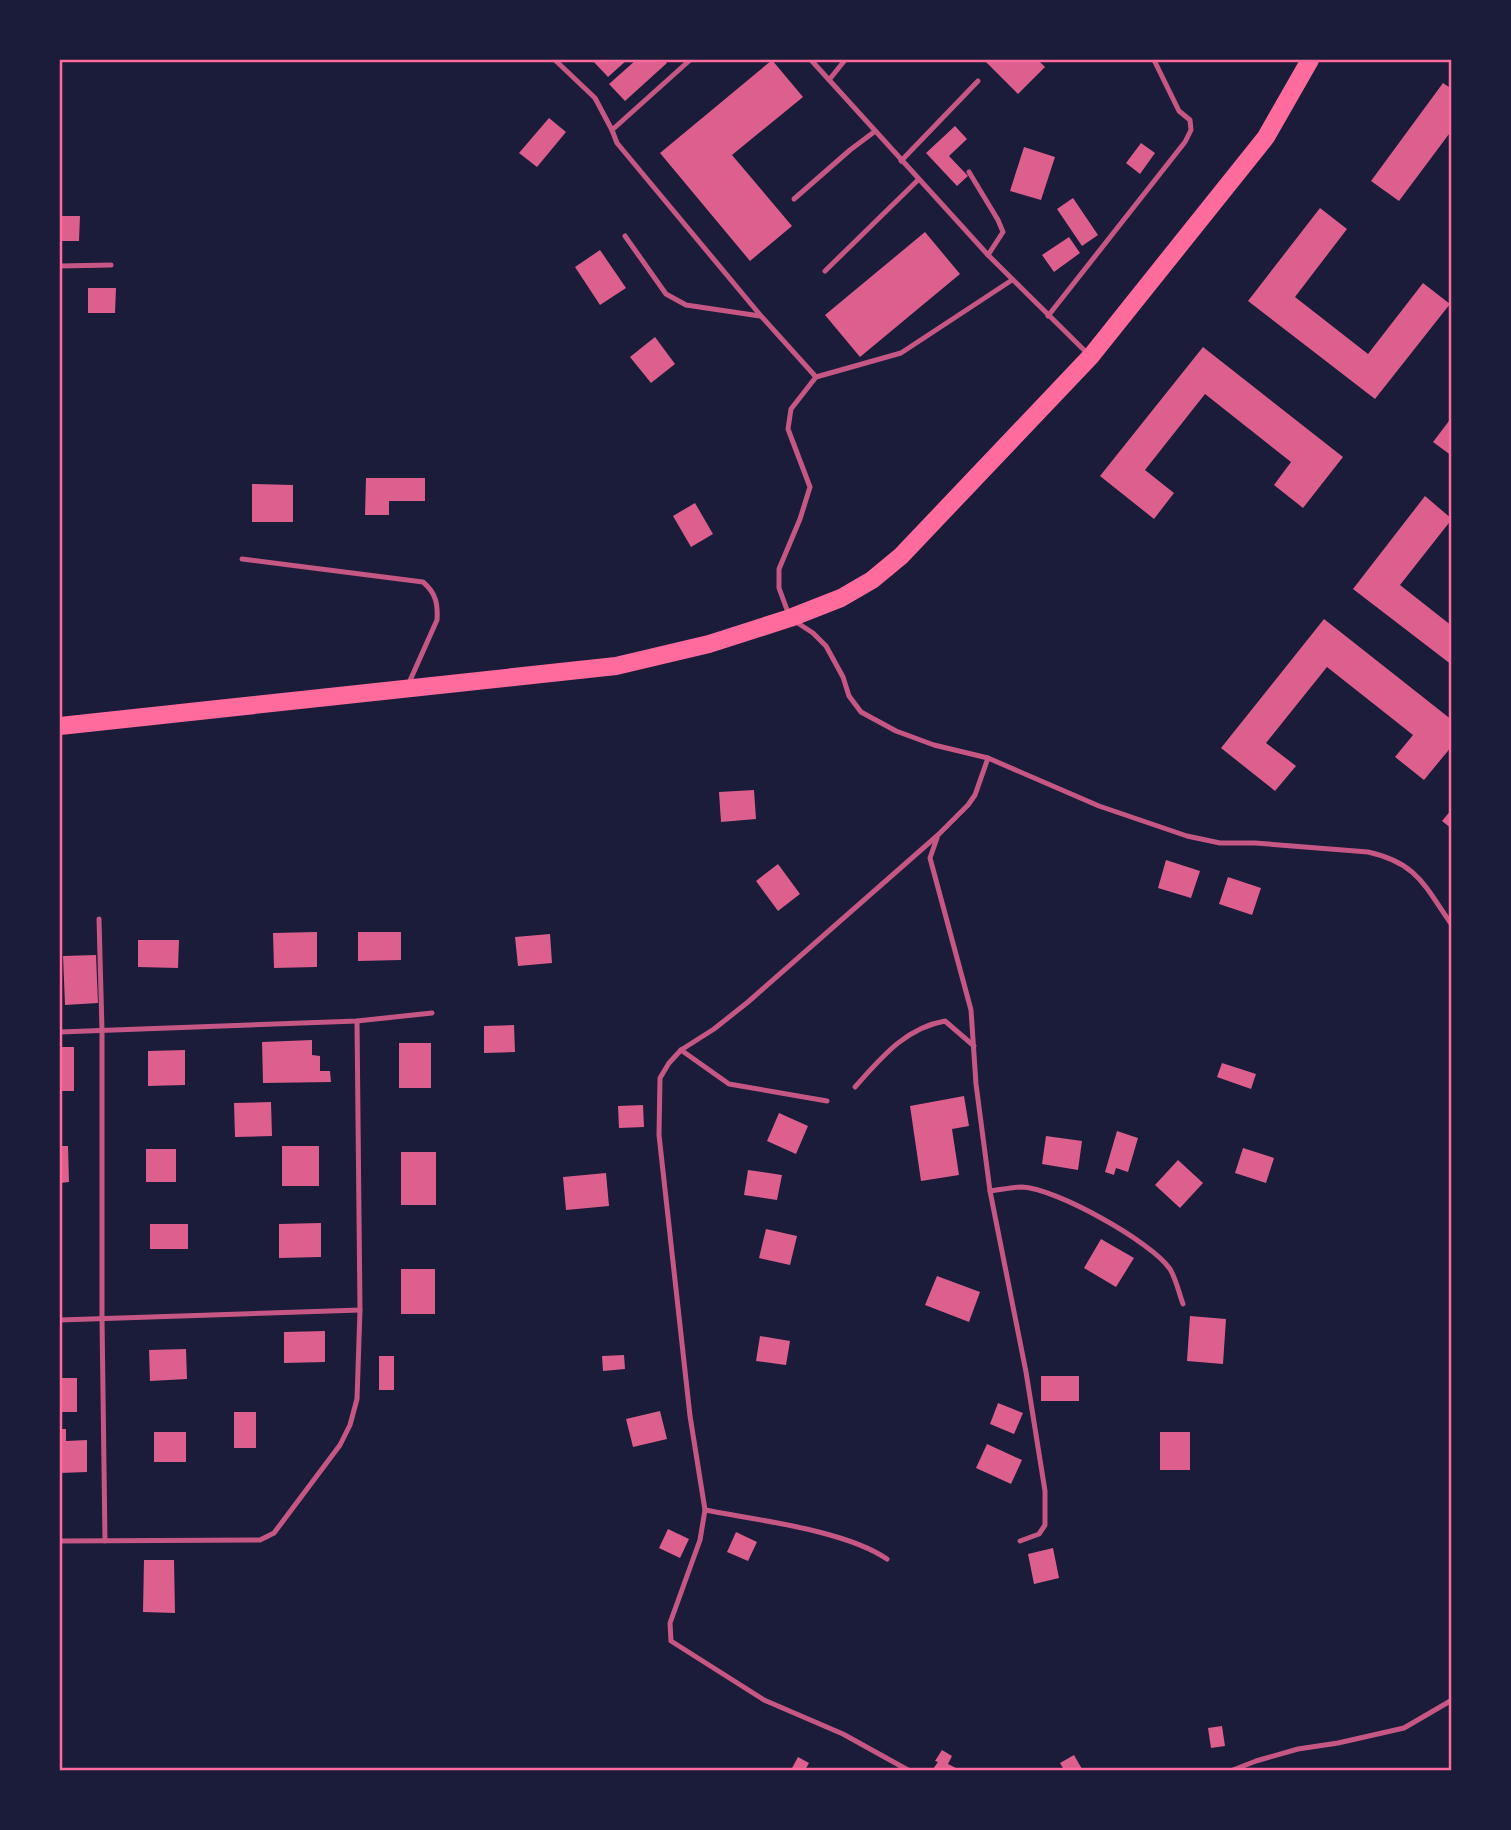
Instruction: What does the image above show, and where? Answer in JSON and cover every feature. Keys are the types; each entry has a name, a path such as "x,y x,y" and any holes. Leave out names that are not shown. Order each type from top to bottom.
{"main road":[{"path":"60,726 616,666 709,644 790,618 841,598 872,580 901,556 1091,356 1266,137 1310,60"}],"lane":[{"path":"555,60 595,98 617,143 761,316 816,377"},
{"path":"611,130 690,60"},
{"path":"811,60 988,256 1091,356"},
{"path":"829,80 845,60"},
{"path":"1048,316 1185,142 1191,130 1190,120 1179,111 1154,60"},
{"path":"901,161 978,81"},
{"path":"794,199 874,132"},
{"path":"969,172 1003,232 988,256"},
{"path":"825,271 918,180"},
{"path":"625,236 666,295 686,305 761,316"},
{"path":"60,266 111,265"},
{"path":"1012,280 901,353 816,377 791,409 789,429 810,487 800,520 779,569 779,588 790,618 813,633 826,646 843,677 849,696 861,712 896,732 934,745 988,758 1099,806 1187,836 1220,843 1255,843 1368,852 1386,856 1403,863 1423,883 1451,925"},
{"path":"242,559 423,582 433,591 438,608 437,620 407,688"},
{"path":"908,1770 843,1734 764,1700 671,1641 670,1623 700,1540 705,1510 690,1416 659,1135 660,1078 681,1050 748,1003 938,835 975,795 988,758"},
{"path":"938,835 930,858 971,1010 976,1084 989,1191 1026,1372 1045,1491 1045,1525 1039,1534 1020,1541"},
{"path":"99,919 105,1541"},
{"path":"60,1032 357,1021 432,1013"},
{"path":"60,1541 260,1540 274,1533 340,1445 350,1424 357,1399 360,1310 357,1021"},
{"path":"855,1087 893,1045 929,1024 945,1021 974,1046"},
{"path":"681,1050 729,1084 827,1101"},
{"path":"989,1191 1023,1187 1082,1207 1100,1217 1158,1255 1171,1271 1183,1304"},
{"path":"60,1321 360,1310"},
{"path":"705,1510 845,1539 874,1550 887,1559"},
{"path":"1233,1770 1298,1749 1338,1744 1404,1728 1451,1700"}],"building":[{"path":"592,60 627,60 608,77"},
{"path":"636,60 664,60 667,63 625,101 609,84"},
{"path":"772,60 803,97 732,155 792,226 750,261 660,153"},
{"path":"984,60 1038,60 1045,67 1018,94"},
{"path":"1443,83 1452,89 1452,130 1399,201 1371,181"},
{"path":"549,118 566,132 537,167 519,153"},
{"path":"955,126 967,139 949,156 968,176 957,186 926,153"},
{"path":"1141,143 1155,153 1140,174 1126,163"},
{"path":"1024,147 1055,157 1041,200 1010,191"},
{"path":"1073,198 1098,235 1082,246 1057,209"},
{"path":"1320,208 1347,229 1295,297 1368,354 1423,283 1450,304 1375,399 1248,301"},
{"path":"60,216 80,216 79,241 60,241"},
{"path":"925,232 960,274 860,357 825,315"},
{"path":"1069,237 1080,253 1054,272 1042,255"},
{"path":"600,250 626,288 600,305 575,267"},
{"path":"88,288 116,288 115,313 88,313"},
{"path":"655,337 675,364 651,383 630,357"},
{"path":"1203,347 1343,457 1303,508 1274,485 1291,462 1205,394 1145,470 1174,493 1154,519 1100,476"},
{"path":"1452,417 1452,456 1433,442"},
{"path":"366,478 425,478 425,501 389,501 389,515 365,515"},
{"path":"252,484 293,485 293,522 252,522"},
{"path":"1425,496 1452,519 1400,585 1452,626 1452,665 1353,589"},
{"path":"695,503 713,534 691,547 673,516"},
{"path":"1324,619 1452,720 1452,746 1424,780 1395,757 1413,735 1327,667 1266,743 1296,766 1275,791 1221,748"},
{"path":"754,790 756,819 721,822 719,792"},
{"path":"1452,809 1452,829 1442,821"},
{"path":"1166,860 1200,871 1191,898 1158,888"},
{"path":"778,864 800,894 778,911 756,881"},
{"path":"1228,877 1261,888 1252,915 1219,904"},
{"path":"317,932 317,967 274,968 273,933"},
{"path":"358,932 401,932 401,960 358,961"},
{"path":"550,934 552,963 518,966 515,937"},
{"path":"138,940 179,940 178,968 138,967"},
{"path":"96,955 98,1003 65,1005 63,956"},
{"path":"514,1025 515,1052 484,1053 484,1026"},
{"path":"312,1040 312,1055 320,1056 320,1071 330,1071 331,1082 263,1083 262,1042"},
{"path":"399,1043 431,1043 431,1088 399,1088"},
{"path":"60,1047 74,1047 74,1091 60,1091"},
{"path":"185,1050 185,1085 148,1086 148,1051"},
{"path":"1222,1063 1256,1074 1251,1089 1217,1077"},
{"path":"964,1096 969,1126 952,1129 959,1175 921,1181 910,1106"},
{"path":"271,1102 272,1136 235,1137 234,1103"},
{"path":"643,1105 644,1127 619,1128 618,1106"},
{"path":"779,1113 808,1126 796,1154 767,1141"},
{"path":"1117,1131 1138,1138 1128,1172 1116,1168 1114,1175 1105,1172"},
{"path":"1046,1136 1082,1141 1078,1170 1042,1164"},
{"path":"60,1146 68,1146 69,1182 60,1183"},
{"path":"282,1146 319,1146 319,1186 282,1186"},
{"path":"1243,1148 1274,1158 1266,1183 1235,1173"},
{"path":"146,1149 176,1149 176,1182 146,1182"},
{"path":"401,1152 436,1152 436,1205 401,1205"},
{"path":"1178,1160 1203,1183 1180,1208 1155,1185"},
{"path":"748,1170 782,1175 777,1200 744,1195"},
{"path":"606,1173 609,1206 566,1210 563,1177"},
{"path":"321,1223 321,1257 279,1258 279,1224"},
{"path":"150,1224 188,1224 188,1249 150,1249"},
{"path":"766,1229 797,1236 790,1265 759,1258"},
{"path":"1101,1239 1134,1258 1116,1287 1084,1268"},
{"path":"401,1269 435,1269 435,1314 401,1314"},
{"path":"937,1276 980,1292 969,1322 925,1305"},
{"path":"1190,1316 1226,1319 1223,1364 1187,1361"},
{"path":"325,1331 325,1362 284,1363 284,1332"},
{"path":"760,1336 790,1341 786,1365 756,1361"},
{"path":"186,1349 187,1379 150,1381 149,1350"},
{"path":"624,1355 625,1369 603,1371 602,1356"},
{"path":"379,1356 394,1356 394,1390 379,1390"},
{"path":"1041,1376 1079,1376 1079,1401 1041,1401"},
{"path":"60,1378 77,1378 77,1412 60,1412"},
{"path":"998,1403 1023,1413 1014,1434 990,1424"},
{"path":"660,1411 667,1439 633,1447 626,1419"},
{"path":"234,1412 256,1412 256,1448 234,1448"},
{"path":"60,1429 66,1429 66,1441 87,1440 87,1472 60,1473"},
{"path":"154,1432 186,1432 186,1462 154,1462"},
{"path":"1160,1432 1190,1432 1190,1470 1160,1470"},
{"path":"987,1444 1022,1460 1011,1484 976,1468"},
{"path":"668,1529 689,1539 680,1558 659,1548"},
{"path":"736,1532 757,1542 748,1561 727,1552"},
{"path":"1053,1548 1059,1578 1034,1584 1028,1554"},
{"path":"144,1560 174,1560 175,1613 143,1612"},
{"path":"1222,1726 1225,1746 1211,1748 1208,1728"},
{"path":"942,1750 952,1756 948,1764 956,1768 954,1770 933,1769"},
{"path":"1074,1755 1082,1769 1064,1770 1060,1763"},
{"path":"798,1757 809,1763 805,1770 792,1768"}]}
